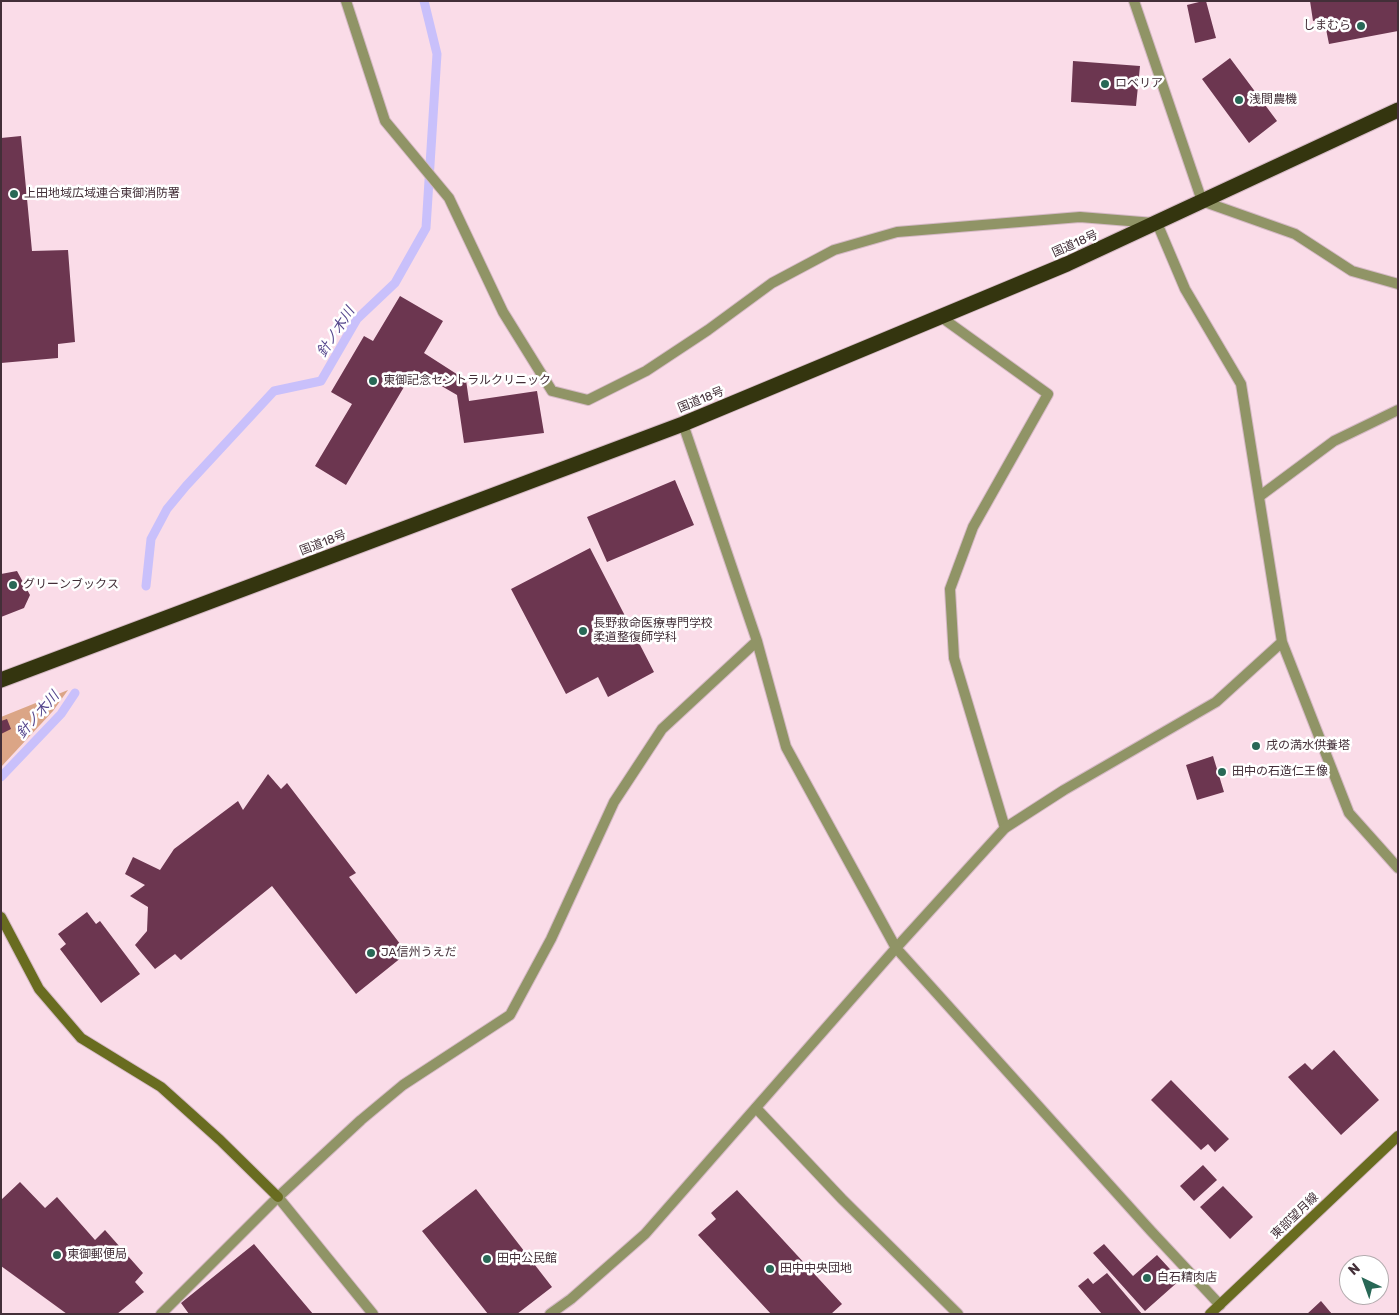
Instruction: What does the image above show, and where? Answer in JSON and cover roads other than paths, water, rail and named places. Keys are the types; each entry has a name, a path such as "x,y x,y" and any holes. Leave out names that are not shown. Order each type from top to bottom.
{"highway":[{"name":"国道18号","path":"1,680 683,424 1067,264 1398,110"}],"street":[{"path":"346,1 385,121 449,198 503,312 552,391 588,400 646,371 708,330 772,283 834,250 897,232 1080,216 1157,223 1185,289 1241,384 1282,642 1349,813 1398,868"},
{"path":"1134,1 1202,201 1295,234 1352,271 1398,284"},
{"path":"941,317 1048,394 973,527 950,589 954,658 1005,828"},
{"path":"1260,496 1334,441 1398,410"},
{"path":"683,424 757,641 786,747 896,948 1151,1231 1220,1304"},
{"path":"161,1314 278,1197 361,1120 403,1085 510,1015 551,939 614,802 662,729 757,641"},
{"path":"550,1314 571,1299 645,1234 896,948 1005,828 1064,790 1216,702 1282,642"},
{"path":"1,917 39,990 81,1038 161,1087 220,1140 278,1197 373,1314"},
{"path":"756,1108 842,1199 958,1314"},
{"name":"東部望月線","path":"1210,1314 1398,1136"}],"waterway":[{"name":"針ノ木川","path":"146,586 151,539 167,509 274,391 321,381 357,319 395,283 426,228 437,54 424,1"},
{"name":"針ノ木川","path":"1,777 61,714 75,693"}],"place":[{"name":"しまむら","path":"1361,26"},
{"name":"ロベリア","path":"1105,84"},
{"name":"浅間農機","path":"1239,100"},
{"name":"上田地域広域連合東御消防署","path":"14,194"},
{"name":"東御記念セントラルクリニック","path":"373,381"},
{"name":"グリーンブックス","path":"13,585"},
{"name":"長野救命医療専門学校 柔道整復師学科","path":"583,631"},
{"name":"戌の満水供養塔","path":"1256,746"},
{"name":"田中の石造仁王像","path":"1222,772"},
{"name":"JA信州うえだ","path":"371,953"},
{"name":"東御郵便局","path":"57,1255"},
{"name":"田中公民館","path":"487,1259"},
{"name":"田中中央団地","path":"770,1269"},
{"name":"白石精肉店","path":"1147,1278"}]}
